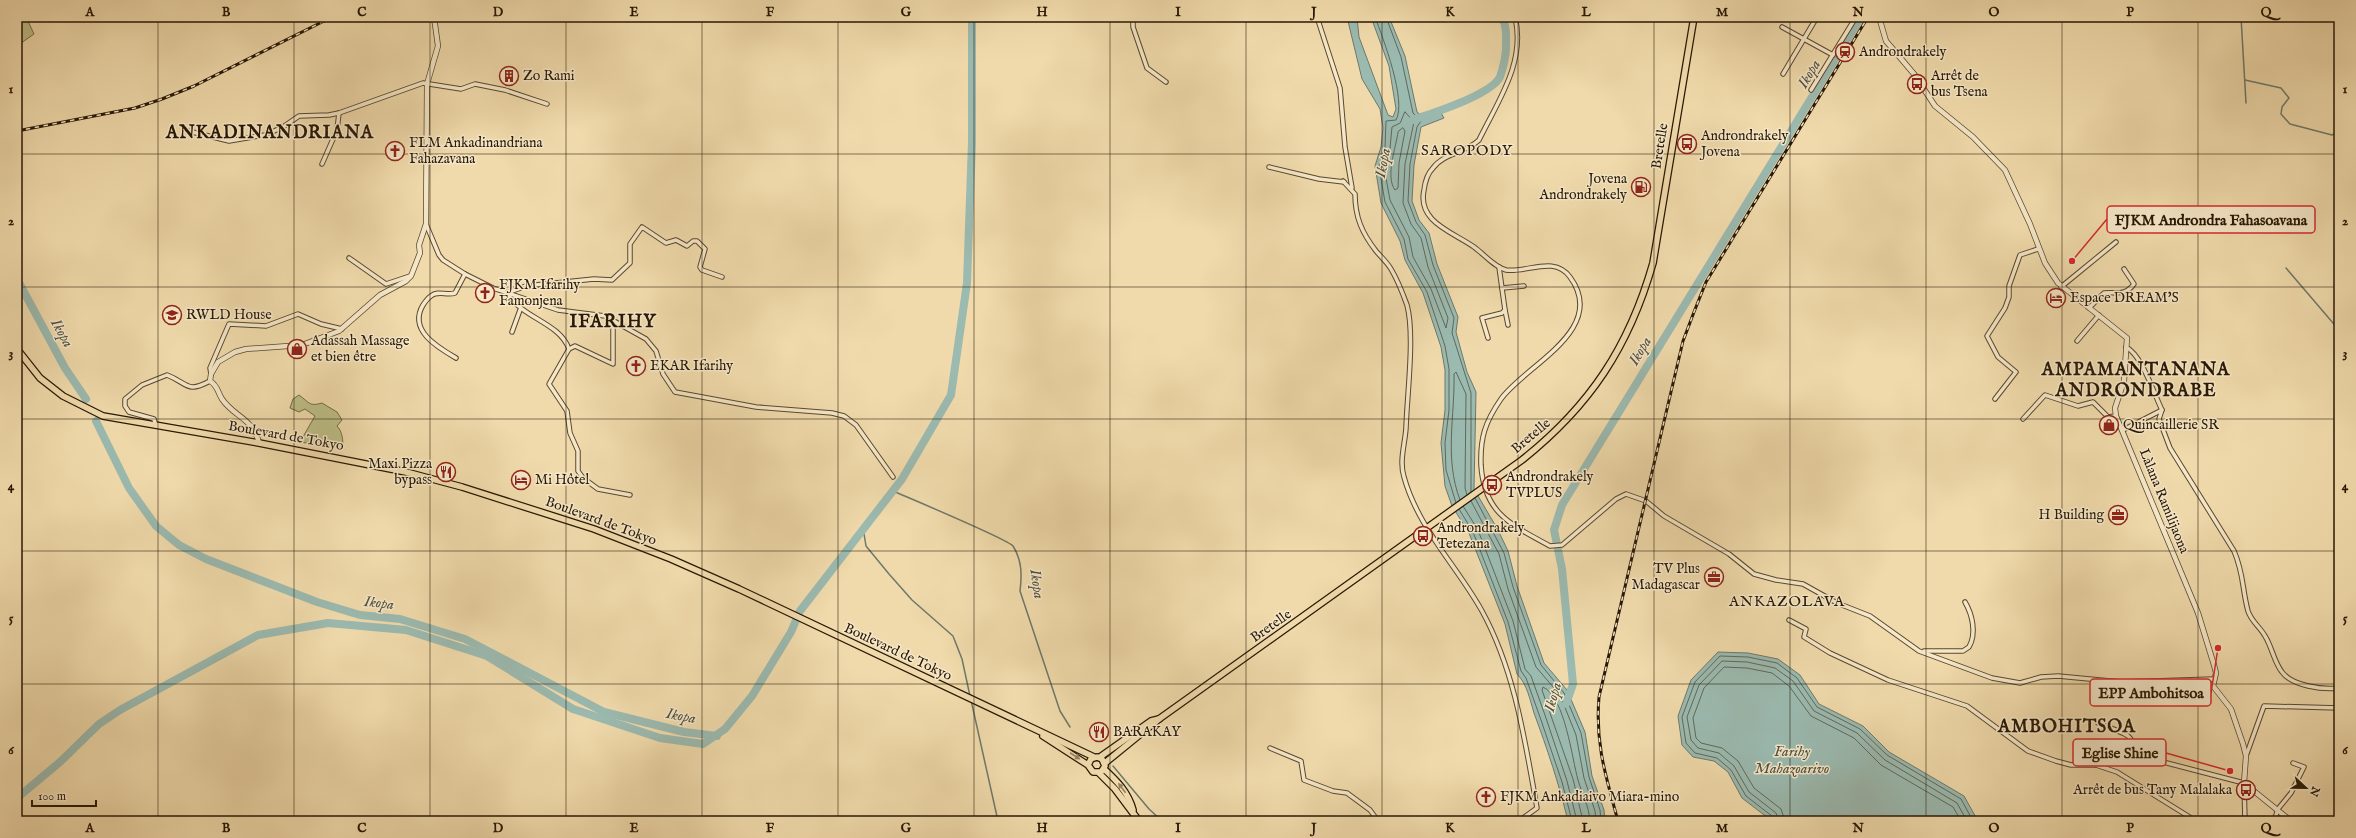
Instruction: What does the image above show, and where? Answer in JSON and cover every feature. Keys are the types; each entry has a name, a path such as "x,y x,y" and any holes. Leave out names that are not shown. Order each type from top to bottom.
{"main road":[{"name":"Bretelle","path":"1098,773 1104,766 1159,719 1434,525 1542,444 1570,418 1602,378 1631,328 1641,303 1653,263 1694,17"},
{"name":"Boulevard de Tokyo","path":"17,349 40,378 63,396 103,416 259,443 406,472 528,507 594,529 671,559 804,620 1038,732 1097,757"},
{"name":"Bretelle","path":"1088,765 1097,757 1151,721 1159,719"},
{"path":"1038,732 1088,765 1093,772 1098,773 1111,784 1134,812 1139,821"},
{"path":"1097,757 1124,790 1130,800 1134,812"}],"street":[{"path":"210,374 218,362 235,352 302,345 330,336 342,329 380,295 406,281 411,276 420,253 419,245 426,224 427,84 438,46 434,17"},
{"path":"1133,17 1133,27 1147,68 1166,82"},
{"path":"1269,167 1319,179 1344,181 1352,189 1345,147 1340,88 1317,17"},
{"path":"1515,17 1517,32 1516,59 1508,84 1479,140 1472,147 1442,159 1433,167 1426,178 1423,193 1424,204 1429,217 1437,224 1474,246 1499,267 1507,270 1546,266 1564,271 1577,290 1579,312 1574,326 1550,356 1521,379 1501,399 1486,426 1480,444 1484,488 1503,519 1550,546 1555,547 1562,544 1616,499 1626,494 1646,501 1683,529 1729,554 1754,574 1776,580 1803,584 1837,603 1870,616 1919,651 1992,678 2015,683 2058,676 2120,682 2214,679"},
{"path":"1783,74 1817,17"},
{"path":"1811,90 1856,17"},
{"path":"1881,18 1886,41 1914,74 1935,106 1973,137 2005,170 2030,224 2038,249 2049,270 2061,287 2125,334 2128,341 2126,347 2123,386 2115,408 2116,416 2108,417 2093,402 2078,406 2045,395 2023,419"},
{"path":"1782,27 1833,55"},
{"path":"184,130 229,141 265,135 283,127 299,116 329,115 339,113 386,95 427,84 461,89 475,84 505,90 547,104"},
{"path":"322,164 337,130 339,113"},
{"path":"1344,181 1355,194 1355,209 1364,235 1391,268 1407,306 1410,340 1406,428 1402,452 1403,476 1427,529 1472,594 1497,641 1524,738 1537,808 1520,821"},
{"path":"426,224 439,255 443,260 465,274 507,293 558,310 605,316 652,344 656,351 663,374 675,392 756,407 832,412 844,416 856,425 893,477"},
{"path":"507,293 526,286 594,279 612,280 630,263 630,244 642,227 666,243 676,240 687,246 693,241 697,241 705,249 700,267 702,270 722,277"},
{"path":"2061,287 2116,242"},
{"path":"1995,399 2016,372 1998,357 1987,336 2007,303 2009,286 2020,255 2038,249"},
{"path":"349,258 386,284 411,276"},
{"path":"1499,267 1508,325"},
{"path":"2089,308 2104,292 2124,293 2134,284 2134,281 2124,269"},
{"path":"456,358 437,347 428,338 418,322 418,316 431,295 437,293 454,293 465,274"},
{"path":"1502,288 1524,286"},
{"path":"507,293 520,310 562,335 568,349"},
{"path":"512,332 520,310"},
{"path":"1488,338 1482,318 1502,313 1505,310"},
{"path":"259,443 252,425 222,399 217,387 210,381 210,368 214,364 229,324 266,326 298,314 321,324 342,329"},
{"path":"2077,341 2099,315"},
{"path":"613,321 613,364 578,346 568,349 549,384 567,411 570,433 578,451 578,471 583,478 598,489 630,495"},
{"path":"2126,347 2132,350 2145,373 2162,410 2159,419 2170,448 2229,540 2242,568 2248,610 2254,622 2265,636 2282,673 2306,686 2321,689 2339,688"},
{"path":"156,426 154,419 129,412 125,406 125,399 134,390 167,375 191,389 210,381"},
{"path":"2123,430 2162,410"},
{"name":"Làlana Ramilijaona","path":"2116,416 2198,613 2216,673 2214,686 2231,708 2246,756"},
{"path":"1919,651 1963,651 1969,647 1972,620 1965,602"},
{"path":"1789,620 1806,628 1804,637 1830,653 1888,680 1967,706 2028,751 2071,765 2096,765 2140,756 2244,782 2291,821"},
{"path":"2245,821 2244,782 2246,756 2264,706 2339,708"},
{"path":"2098,724 2110,726 2114,731 2128,736 2140,756"},
{"path":"1270,748 1301,761 1304,780 1333,791 1347,793 1370,810 1378,821"},
{"path":"2274,821 2278,809 2291,793 2304,767 2293,763"},
{"path":"2096,765 2117,772 2196,821"}],"green space":[{"path":"17,17 26,17 34,34 17,46"},
{"path":"299,395 309,403 322,403 337,412 342,420 337,426 342,436 342,448 300,442 315,416 305,409 299,412 290,408 293,399"}],"water":[{"path":"1347,17 1357,17 1359,37 1388,115 1393,117 1396,109 1389,66 1371,17 1389,17 1405,56 1417,112 1426,119 1441,113 1444,118 1421,127 1414,165 1412,201 1419,220 1429,233 1437,264 1458,317 1456,332 1467,372 1476,392 1474,489 1498,530 1508,551 1517,586 1544,663 1567,690 1585,732 1592,776 1604,810 1605,821 1568,821 1561,793 1528,692 1517,674 1505,624 1469,533 1452,506 1445,486 1441,443 1445,410 1445,370 1441,347 1423,293 1405,260 1400,241 1381,203 1375,166 1381,147 1383,128 1380,109 1362,79"},
{"name":"Farihy Mahazoarivo","path":"1718,652 1748,653 1778,659 1800,675 1819,704 1863,726 1889,752 1964,796 1978,821 1772,821 1742,798 1728,772 1714,761 1693,757 1682,745 1678,716 1691,680"}],"waterway":[{"path":"17,798 60,762 99,724 120,710 258,635 328,623 406,630 487,656 573,709 660,738 703,744 725,729 752,696 791,632 800,611 902,479 951,395 967,283 972,142 972,17"},
{"name":"Ikopa","path":"1413,120 1474,97 1494,84 1500,77 1506,47 1505,24 1502,17"},
{"name":"Ikopa","path":"1566,704 1573,684 1562,569 1554,530 1562,505 1861,17"},
{"path":"2241,17 2246,103"},
{"path":"2245,80 2281,88 2289,98 2282,107 2281,114 2290,124 2332,135 2336,133 2339,138"},
{"path":"2286,268 2339,330"},
{"name":"Ikopa","path":"17,279 65,368 86,399"},
{"name":"Ikopa","path":"96,421 129,488 156,526 179,545 206,559 317,602 360,615 400,619 465,639 604,712 684,732 717,736"},
{"name":"Ikopa","path":"893,491 977,527 1013,546 1021,568 1020,591 1060,711 1070,727"},
{"path":"863,528 866,546 889,574 912,600 953,636 962,659 970,696"},
{"path":"971,700 998,821"},
{"name":"Ikopa","path":"1113,766 1149,809 1162,821"}],"railway":[{"path":"17,131 135,108 162,99 194,86 332,17"},
{"path":"1618,821 1602,760 1598,714 1599,697 1683,341 1706,282 1868,17"}],"place":[{"name":"Androndrakely","path":"1845,52"},
{"name":"Zo Rami","path":"509,76"},
{"name":"Arrêt de bus Tsena","path":"1917,84"},
{"name":"Androndrakely Jovena","path":"1687,144"},
{"name":"FLM Ankadinandriana Fahazavana","path":"395,151"},
{"name":"Jovena Androndrakely","path":"1641,187"},
{"name":"FJKM Androndra Fahasoavana","path":"2072,261"},
{"name":"FJKM Ifarihy Famonjena","path":"485,293"},
{"name":"Espace DREAM'S","path":"2056,298"},
{"name":"RWLD House","path":"172,315"},
{"name":"Adassah Massage et bien être","path":"297,349"},
{"name":"EKAR Ifarihy","path":"636,366"},
{"name":"Quincaillerie SR","path":"2109,425"},
{"name":"Maxi Pizza bypass","path":"446,472"},
{"name":"Mi Hôtel","path":"521,480"},
{"name":"Androndrakely TVPLUS","path":"1492,485"},
{"name":"H Building","path":"2118,515"},
{"name":"Androndrakely Tetezana","path":"1423,536"},
{"name":"TV Plus Madagascar","path":"1714,577"},
{"name":"EPP Ambohitsoa","path":"2218,648"},
{"name":"BARAKAY","path":"1099,732"},
{"name":"Eglise Shine","path":"2230,771"},
{"name":"Arrêt de bus Tany Malalaka","path":"2246,790"},
{"name":"FJKM Ankadiaivo Miara-mino","path":"1486,797"}],"district":[{"name":"ANKADINANDRIANA","path":"270,133"},
{"name":"SAROPODY","path":"1467,150"},
{"name":"IFARIHY","path":"613,322"},
{"name":"AMPAMANTANANA ANDRONDRABE","path":"2136,380"},
{"name":"ANKAZOLAVA","path":"1787,601"},
{"name":"AMBOHITSOA","path":"2067,727"}]}
